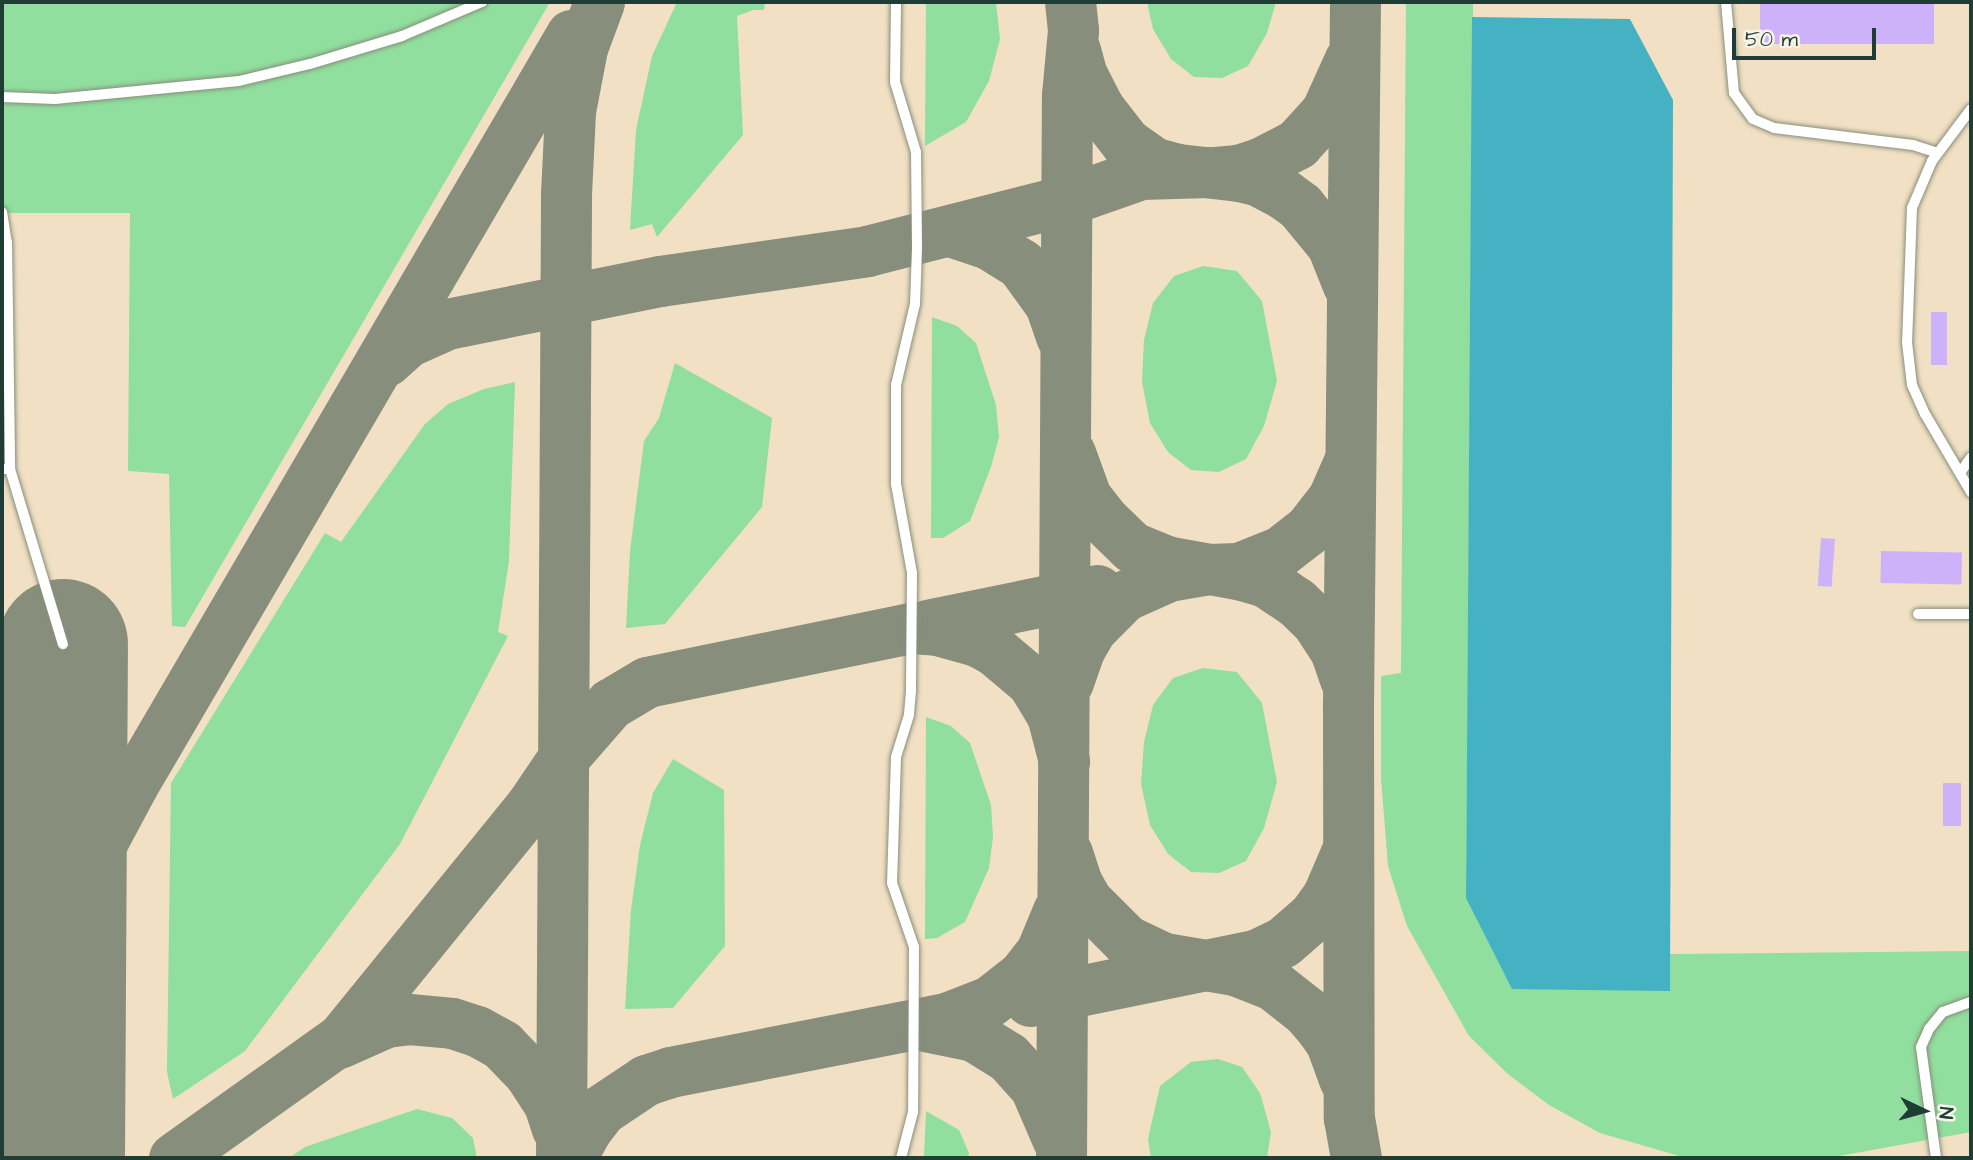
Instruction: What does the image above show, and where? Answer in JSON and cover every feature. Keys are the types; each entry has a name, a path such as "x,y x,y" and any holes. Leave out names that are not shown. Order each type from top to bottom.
{"lane":[{"path":"2,97 55,99 240,80 310,64 402,36 482,2"},
{"path":"896,2 895,82 916,152 917,248 915,304 896,385 897,484 912,573 911,691 909,715 896,757 892,883 914,947 913,1112 901,1158"},
{"path":"1726,2 1734,93 1753,119 1774,128 1913,145 1938,153"},
{"path":"1971,109 1921,181 1909,226 1909,369 1925,414 1971,492"},
{"path":"2,212 7,242 6,469 63,644"},
{"path":"1960,473 1971,457"},
{"path":"1918,614 1971,614"},
{"path":"1936,1158 1921,1047 1928,1029 1942,1012 1971,1002"}],"green space":[{"path":"2,2 550,2 185,627 172,626 169,474 128,471 130,213 2,213"},
{"path":"677,2 765,2 764,10 753,10 737,16 743,135 657,237 652,224 630,230 636,130 652,56"},
{"path":"926,2 996,2 1000,39 989,81 966,122 925,146"},
{"path":"1147,2 1276,2 1267,33 1248,66 1222,78 1194,77 1171,59 1153,29"},
{"path":"1406,2 1473,2 1466,898 1670,991 1670,954 1971,951 1971,1132 1828,1158 1686,1158 1600,1133 1549,1105 1509,1075 1469,1036 1407,926 1388,866 1381,778 1381,676 1401,673"},
{"path":"1203,266 1237,271 1262,301 1277,381 1264,426 1246,459 1219,472 1191,470 1168,452 1150,423 1142,382 1144,340 1153,303 1174,276"},
{"path":"932,317 957,326 976,343 996,405 999,437 991,467 970,521 943,538 931,538"},
{"path":"675,363 772,418 762,507 665,624 626,628 630,551 644,441 659,418"},
{"path":"515,382 509,561 498,632 508,636 400,844 245,1051 173,1099 167,1072 171,783 325,533 341,542 425,424 448,404 484,389"},
{"path":"1203,668 1237,672 1262,703 1277,782 1264,828 1246,861 1219,873 1191,872 1168,854 1150,825 1141,784 1144,742 1153,705 1173,678"},
{"path":"926,717 951,726 970,743 991,805 993,837 989,868 965,922 937,938 925,939"},
{"path":"673,759 724,790 725,946 673,1008 625,1009 631,910 640,845 653,793"},
{"path":"1218,1059 1242,1067 1260,1093 1271,1132 1267,1158 1151,1158 1148,1139 1160,1086 1191,1062"},
{"path":"417,1109 452,1118 473,1138 477,1158 289,1158 305,1147"},
{"path":"926,1111 959,1130 969,1153 968,1158 924,1158"}],"water":[{"path":"1472,17 1630,19 1673,100 1670,991 1512,989 1466,898"}],"building":[{"path":"1760,2 1934,2 1934,44 1760,44"},
{"path":"1931,312 1947,312 1947,365 1931,365"},
{"path":"1821,538 1835,539 1832,587 1818,586"},
{"path":"1881,551 1962,552 1961,584 1880,583"},
{"path":"1943,783 1961,783 1961,826 1943,826"}],"taxiway":[{"path":"561,1158 566,194 570,111 582,48 599,2"},
{"path":"1061,1158 1067,95 1073,30 1070,2"},
{"path":"1355,2 1348,709 1349,1118 1356,1158"},
{"path":"61,1021 72,935 100,846 132,786 571,35"},
{"path":"1075,50 1081,73 1098,107 1126,143 1155,163 1178,169 1257,180 1285,195 1300,206 1332,245 1348,285"},
{"path":"1215,172 1238,170 1260,163 1297,144 1326,112 1349,61"},
{"path":"386,361 407,342 447,324 660,281 867,251 1067,200 1141,174 1208,172"},
{"path":"950,231 989,244 1021,264 1050,304 1061,336"},
{"path":"1070,453 1086,497 1104,520 1132,547 1166,561 1266,582 1296,602 1316,621 1335,650 1345,679"},
{"path":"1068,682 1079,650 1091,629 1124,596 1169,576 1208,569 1239,568 1281,551 1309,529 1333,498 1350,459"},
{"path":"927,625 1097,590"},
{"path":"174,1158 342,1038 532,804 563,758 610,704 647,682 911,628 937,630 977,641 994,650 1032,682 1052,715 1064,761"},
{"path":"1067,853 1077,883 1087,901 1126,940 1164,958 1235,970 1273,985 1306,1011 1320,1027 1331,1043 1344,1079"},
{"path":"1030,1001 1258,954 1283,942 1313,916 1327,897 1345,855"},
{"path":"571,1158 586,1130 601,1110 646,1080 670,1072 946,1018 990,1001 1023,975 1041,952 1058,911"},
{"path":"339,1043 386,1022 409,1019 452,1023 477,1031 502,1045 529,1073 549,1104 557,1128"},
{"path":"920,1025 974,1036 1008,1057 1035,1087 1057,1138"}],"runway":[{"path":"60,1158 63,644"}]}
